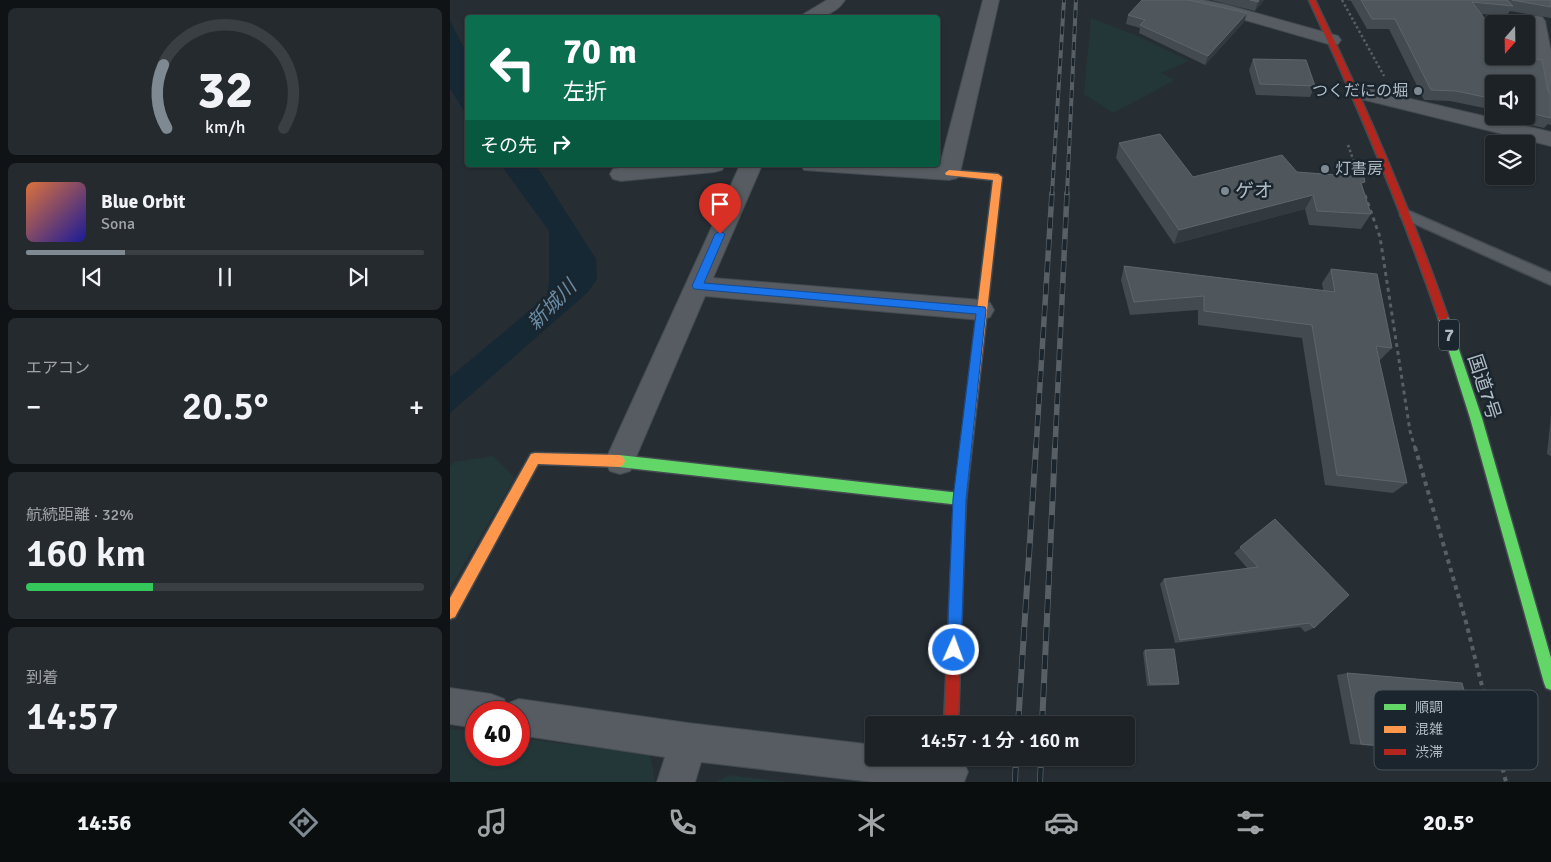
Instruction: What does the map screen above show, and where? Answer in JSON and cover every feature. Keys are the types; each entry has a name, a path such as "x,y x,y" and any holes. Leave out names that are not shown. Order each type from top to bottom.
{"main road":[{"name":"国道7号","path":"1312,0 1356,92 1419,243 1476,418 1551,683"},
{"path":"949,173 998,177 960,499 951,716"},
{"path":"450,612 535,458 620,461 960,499"}],"street":[{"path":"812,15 831,6 837,0"},
{"path":"846,167 949,173 991,0"},
{"path":"1179,0 1227,10 1332,40"},
{"path":"1536,21 1551,100"},
{"path":"1356,92 1551,139"},
{"path":"621,174 693,167"},
{"path":"620,461 750,167"},
{"path":"697,286 981,310"},
{"path":"450,706 465,708"},
{"path":"530,719 688,742 949,770"},
{"path":"676,782 688,742"}],"lane":[{"path":"1407,215 1551,279"}],"path":[{"path":"1342,0 1399,102"},
{"path":"1346,138 1361,183"},
{"path":"1364,192 1380,237 1410,432 1466,622 1483,690"}],"green space":[{"path":"1091,18 1138,36 1189,61 1161,73 1175,80 1113,113 1084,94"},
{"path":"493,456 515,478 450,588 450,466 455,462"},
{"path":"450,729 465,731 465,766 530,766 530,739 650,755 655,782 450,782"},
{"path":"729,775 786,782 716,782"}],"water":[{"path":"450,21 465,49 465,113 450,88"},
{"name":"新城川","path":"502,167 537,167 596,259 597,279 588,292 450,413 450,377 547,296 549,281 549,231"}],"building":[{"path":"1142,0 1188,0 1247,13 1208,56 1140,25 1145,20 1128,15"},
{"path":"1361,0 1507,0 1513,6 1472,2 1485,19 1485,65 1535,65 1535,59 1542,60 1548,91 1551,95 1551,118 1535,114 1535,75 1485,75 1485,97 1456,91 1431,90 1395,19 1372,19"},
{"path":"1512,0 1551,0 1551,7"},
{"path":"1253,59 1306,60 1315,86 1260,84"},
{"path":"1160,134 1193,177 1282,155 1297,172 1364,177 1365,182 1361,183 1371,214 1317,211 1313,195 1179,230 1119,143"},
{"path":"1124,266 1335,292 1331,269 1377,274 1392,348 1376,346 1407,483 1337,475 1312,325 1204,311 1204,296 1134,302"},
{"path":"1275,519 1349,595 1314,628 1309,623 1180,640 1164,579 1258,567 1240,547"},
{"path":"1174,649 1179,684 1150,684 1145,650"},
{"path":"1347,673 1462,683 1464,690 1374,690 1374,745 1361,744"}],"railway":[{"path":"1052,194 1064,0"},
{"path":"1067,194 1076,0"},
{"path":"1036,448 1052,193"},
{"path":"1055,448 1067,193"},
{"path":"1019,716 1036,447"},
{"path":"1042,716 1055,447"},
{"path":"1015,782 1016,766"},
{"path":"1040,782 1041,766"}],"traffic: fast":[{"path":"1443,317 1476,418 1551,683"},
{"path":"619,461 960,499"}],"traffic: slow":[{"path":"949,173 998,177 960,499 958,545"},
{"path":"450,612 535,458 619,461"}],"traffic: jam":[{"path":"1312,0 1399,196 1443,317"},
{"path":"951,716 958,545"}],"place":[{"name":"つくだにの堀","path":"1418,91"},
{"name":"灯書房","path":"1325,169"},
{"name":"ゲオ","path":"1225,191"}],"route":[{"path":"720,234 697,286 981,310 960,499 954,650"}]}
